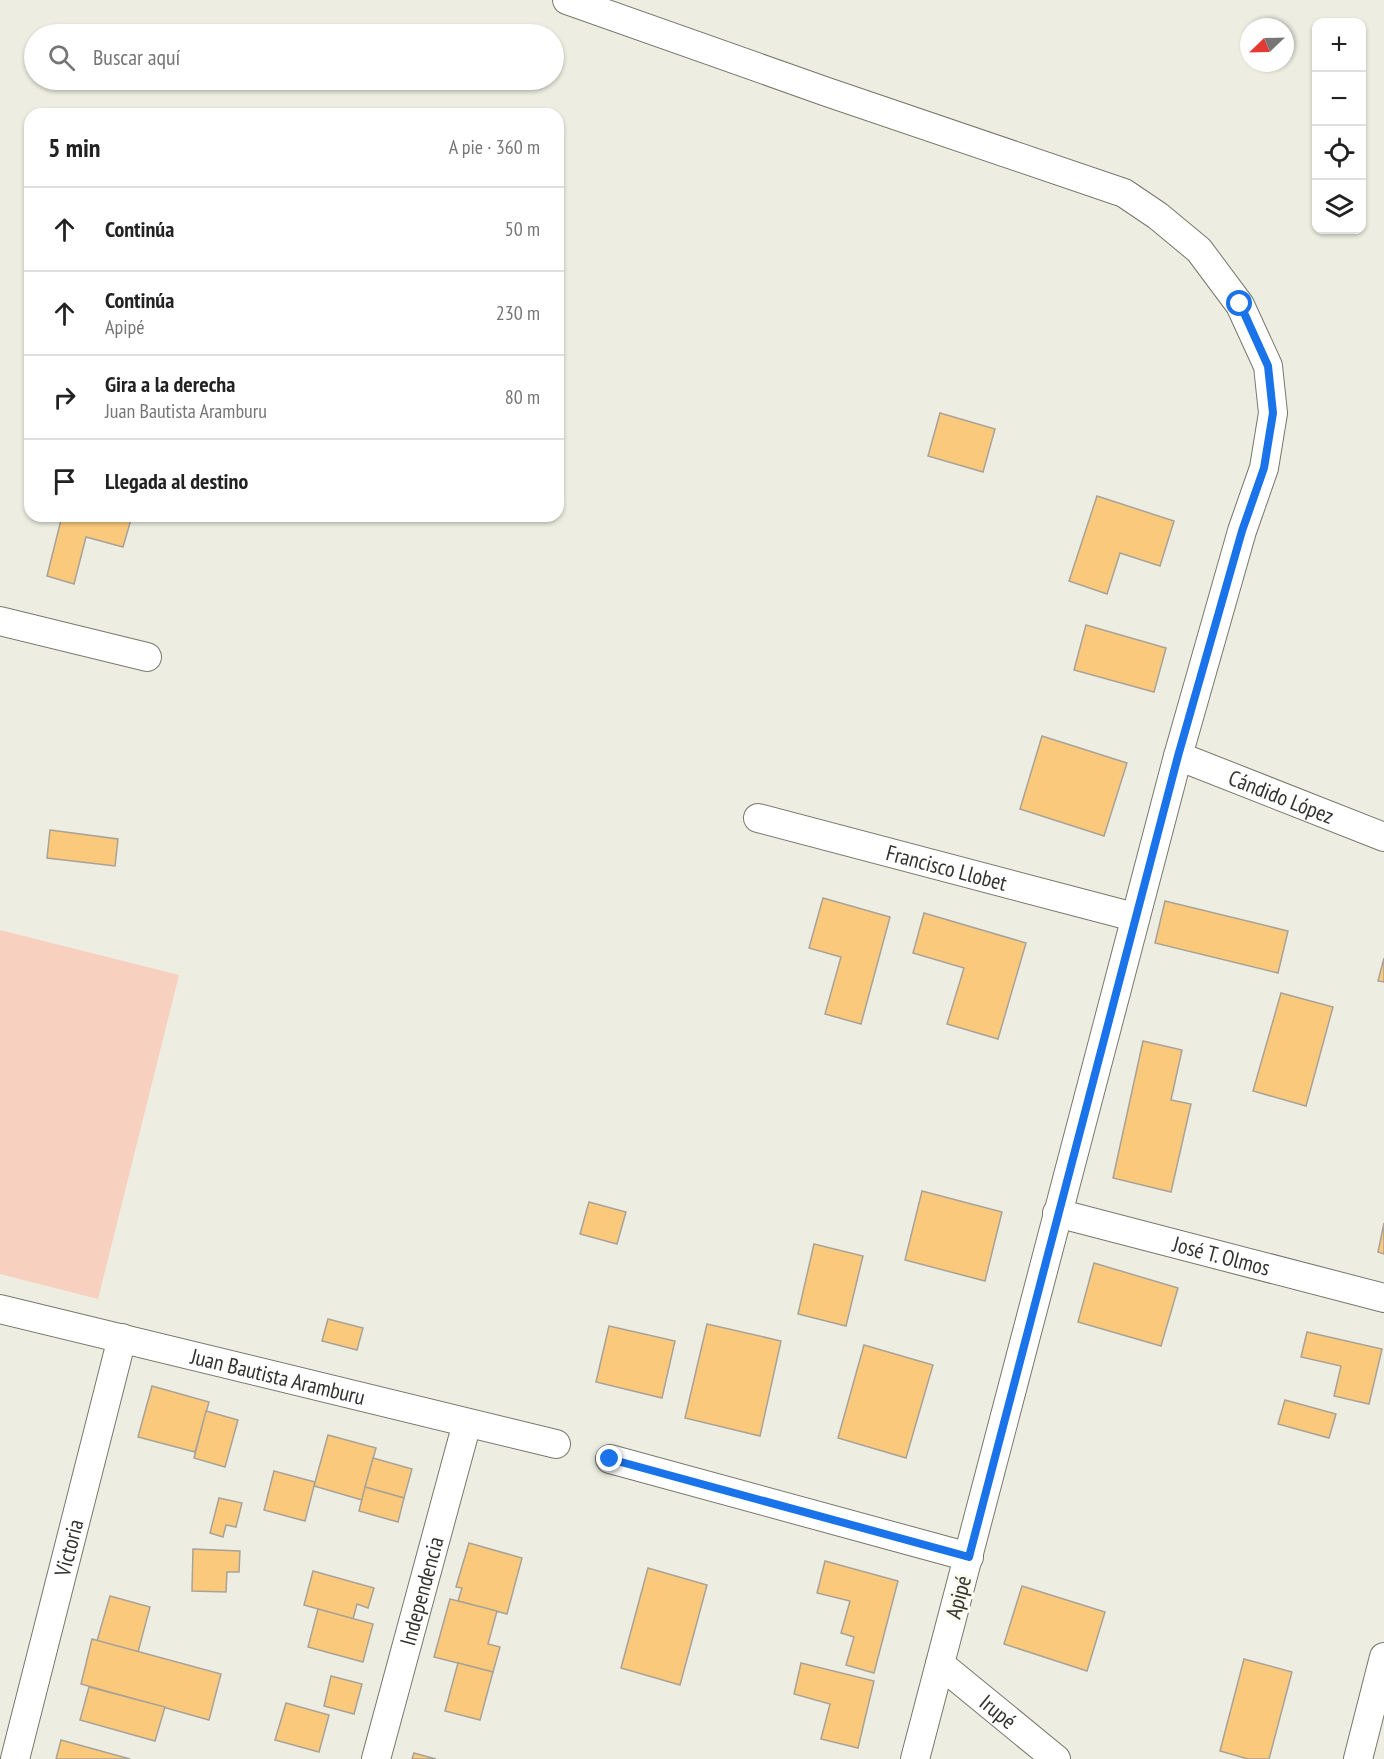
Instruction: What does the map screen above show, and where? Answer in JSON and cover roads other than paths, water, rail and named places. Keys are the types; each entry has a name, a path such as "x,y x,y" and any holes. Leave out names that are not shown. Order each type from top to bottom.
{"street":[{"name":"Apipé","path":"567,0 827,92 1124,192 1158,216 1199,250 1240,304 1268,366 1273,413 1264,468 1242,531 1134,917 915,1759"},
{"path":"0,621 147,657"},
{"name":"Cándido López","path":"1178,756 1384,837"},
{"name":"Francisco Llobet","path":"759,818 1134,917"},
{"name":"José T. Olmos","path":"1058,1214 1384,1298"},
{"name":"Juan Bautista Aramburu","path":"0,1309 556,1444"},
{"name":"Victoria","path":"15,1759 122,1338"},
{"name":"Independencia","path":"376,1759 467,1423"},
{"path":"610,1459 969,1557"},
{"path":"1358,1759 1384,1657"},
{"name":"Irupé","path":"940,1664 1056,1759"}]}
